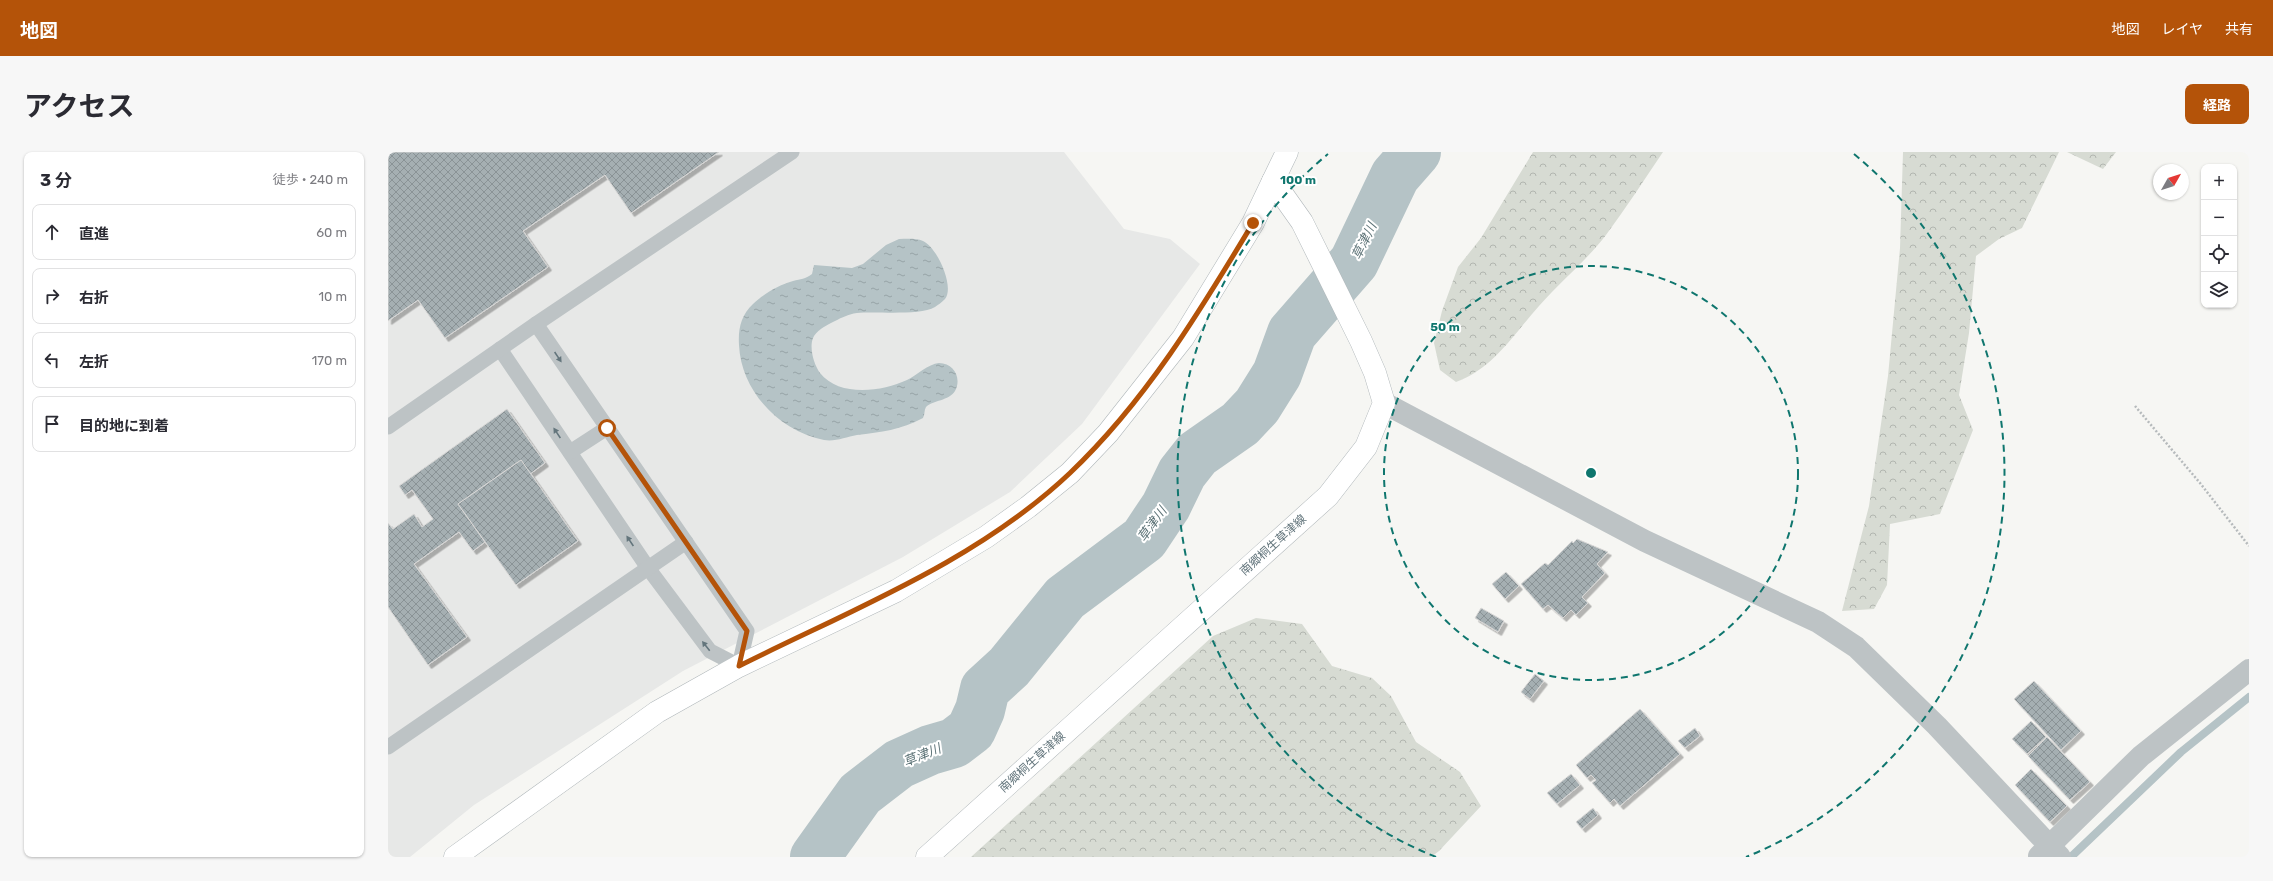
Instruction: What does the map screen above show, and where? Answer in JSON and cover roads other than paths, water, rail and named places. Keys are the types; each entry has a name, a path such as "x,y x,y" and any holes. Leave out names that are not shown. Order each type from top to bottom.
{"street":[{"path":"455,857 657,712 739,666 896,591 986,537 1028,507 1070,473 1108,433 1183,338 1253,223 1287,152"},
{"path":"1272,181 1302,222 1361,340 1375,373 1384,403 1645,541 1818,622 1856,647 1932,721 2049,853 2141,756 2249,670"},
{"name":"南郷桐生草津線","path":"927,857 1328,496 1366,447 1384,403"}],"lane":[{"path":"388,427 500,350 773,157 792,152"},
{"path":"500,350 648,568 710,651 739,666 747,631 536,324"},
{"path":"570,452 607,428"},
{"path":"388,747 686,542"}],"water":[{"path":"899,239 923,241 934,251 946,277 948,293 945,299 935,307 928,310 897,313 857,313 840,318 823,327 814,335 812,351 814,361 820,373 828,381 849,389 861,390 897,384 907,380 931,365 939,363 944,364 952,368 957,376 958,381 955,391 949,397 926,407 923,418 891,430 836,440 824,440 792,428 765,406 755,393 747,378 741,362 739,345 740,328 743,318 749,308 757,300 782,285 805,278 812,274 814,265 852,268 863,264 886,245"}],"waterway":[{"name":"草津川","path":"815,857 860,794 899,764 930,750 954,743 971,730 980,710 985,689 1009,667 1065,598 1144,539 1166,506 1182,473 1197,454 1240,424 1257,406 1277,374 1292,333 1354,262 1395,176 1416,152"},
{"path":"2071,857 2181,752 2249,697"}]}
